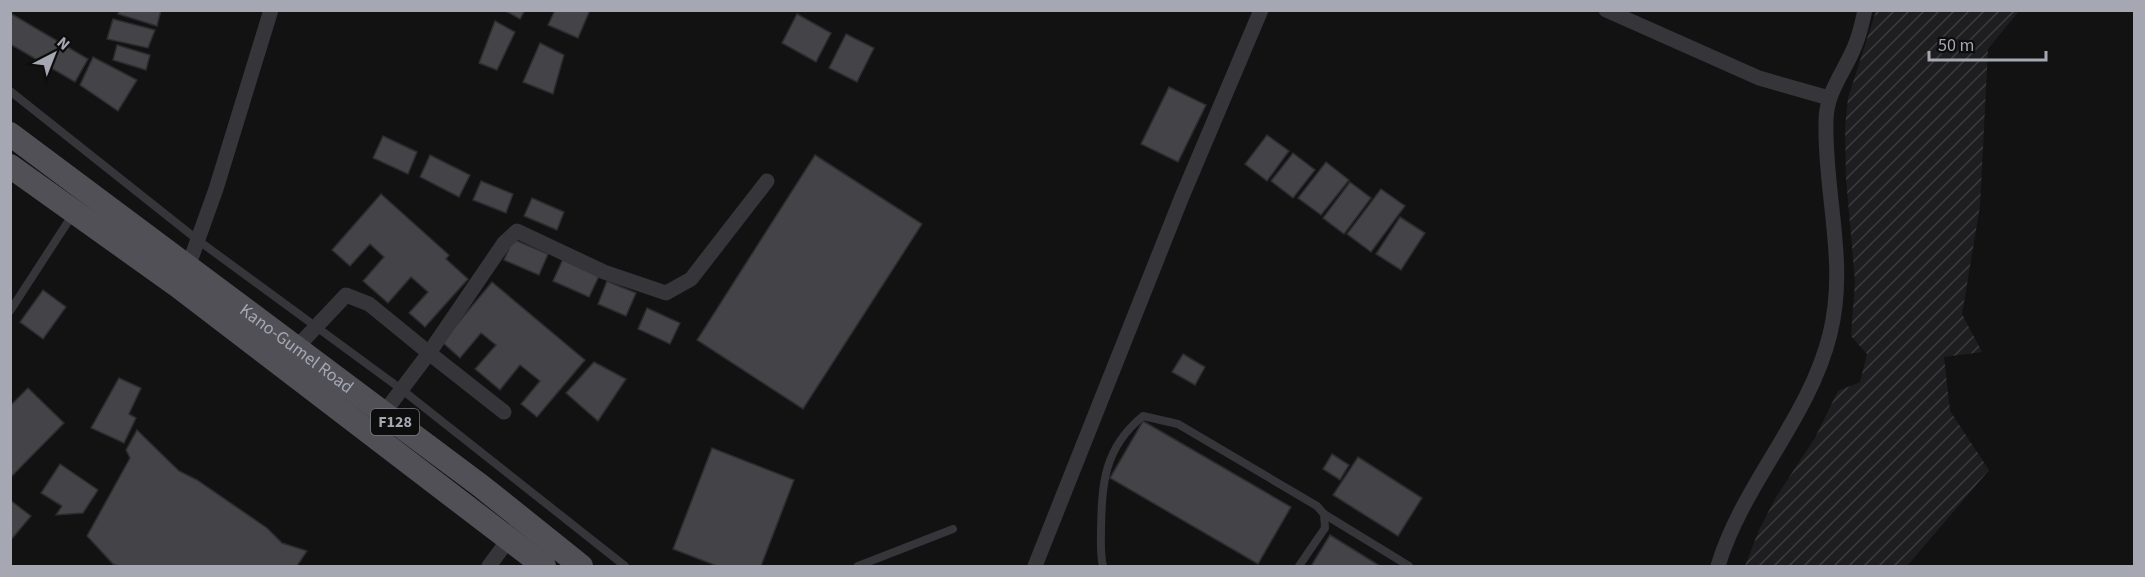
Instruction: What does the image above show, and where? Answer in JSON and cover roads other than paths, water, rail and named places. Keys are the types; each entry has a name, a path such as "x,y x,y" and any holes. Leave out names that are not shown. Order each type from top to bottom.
{"main road":[{"name":"Kano-Gumel Road","path":"10,134 297,347 326,385 383,414 481,486 581,567"},
{"name":"Kano-Gumel Road","path":"10,166 178,286 326,385 544,567"}],"street":[{"path":"1035,567 1177,210 1261,10"},
{"path":"1606,10 1759,78 1829,98"},
{"path":"1718,567 1724,544 1745,503 1796,419 1830,332 1837,285 1838,249 1827,155 1826,121 1829,98 1854,49 1865,10"},
{"path":"188,267 199,241 272,11"},
{"path":"383,414 429,353 504,243 517,231 604,272 666,293 691,279 767,181"},
{"path":"297,347 346,295 369,304 504,412"},
{"path":"489,567 509,539"}],"lane":[{"path":"10,91 199,241 401,389 625,567"},
{"path":"10,311 74,213"},
{"path":"1103,567 1100,553 1101,491 1112,454 1130,427 1143,416 1178,424 1317,506 1324,513 1409,567"},
{"path":"1299,567 1325,528 1324,513"},
{"path":"858,567 953,529"}]}
